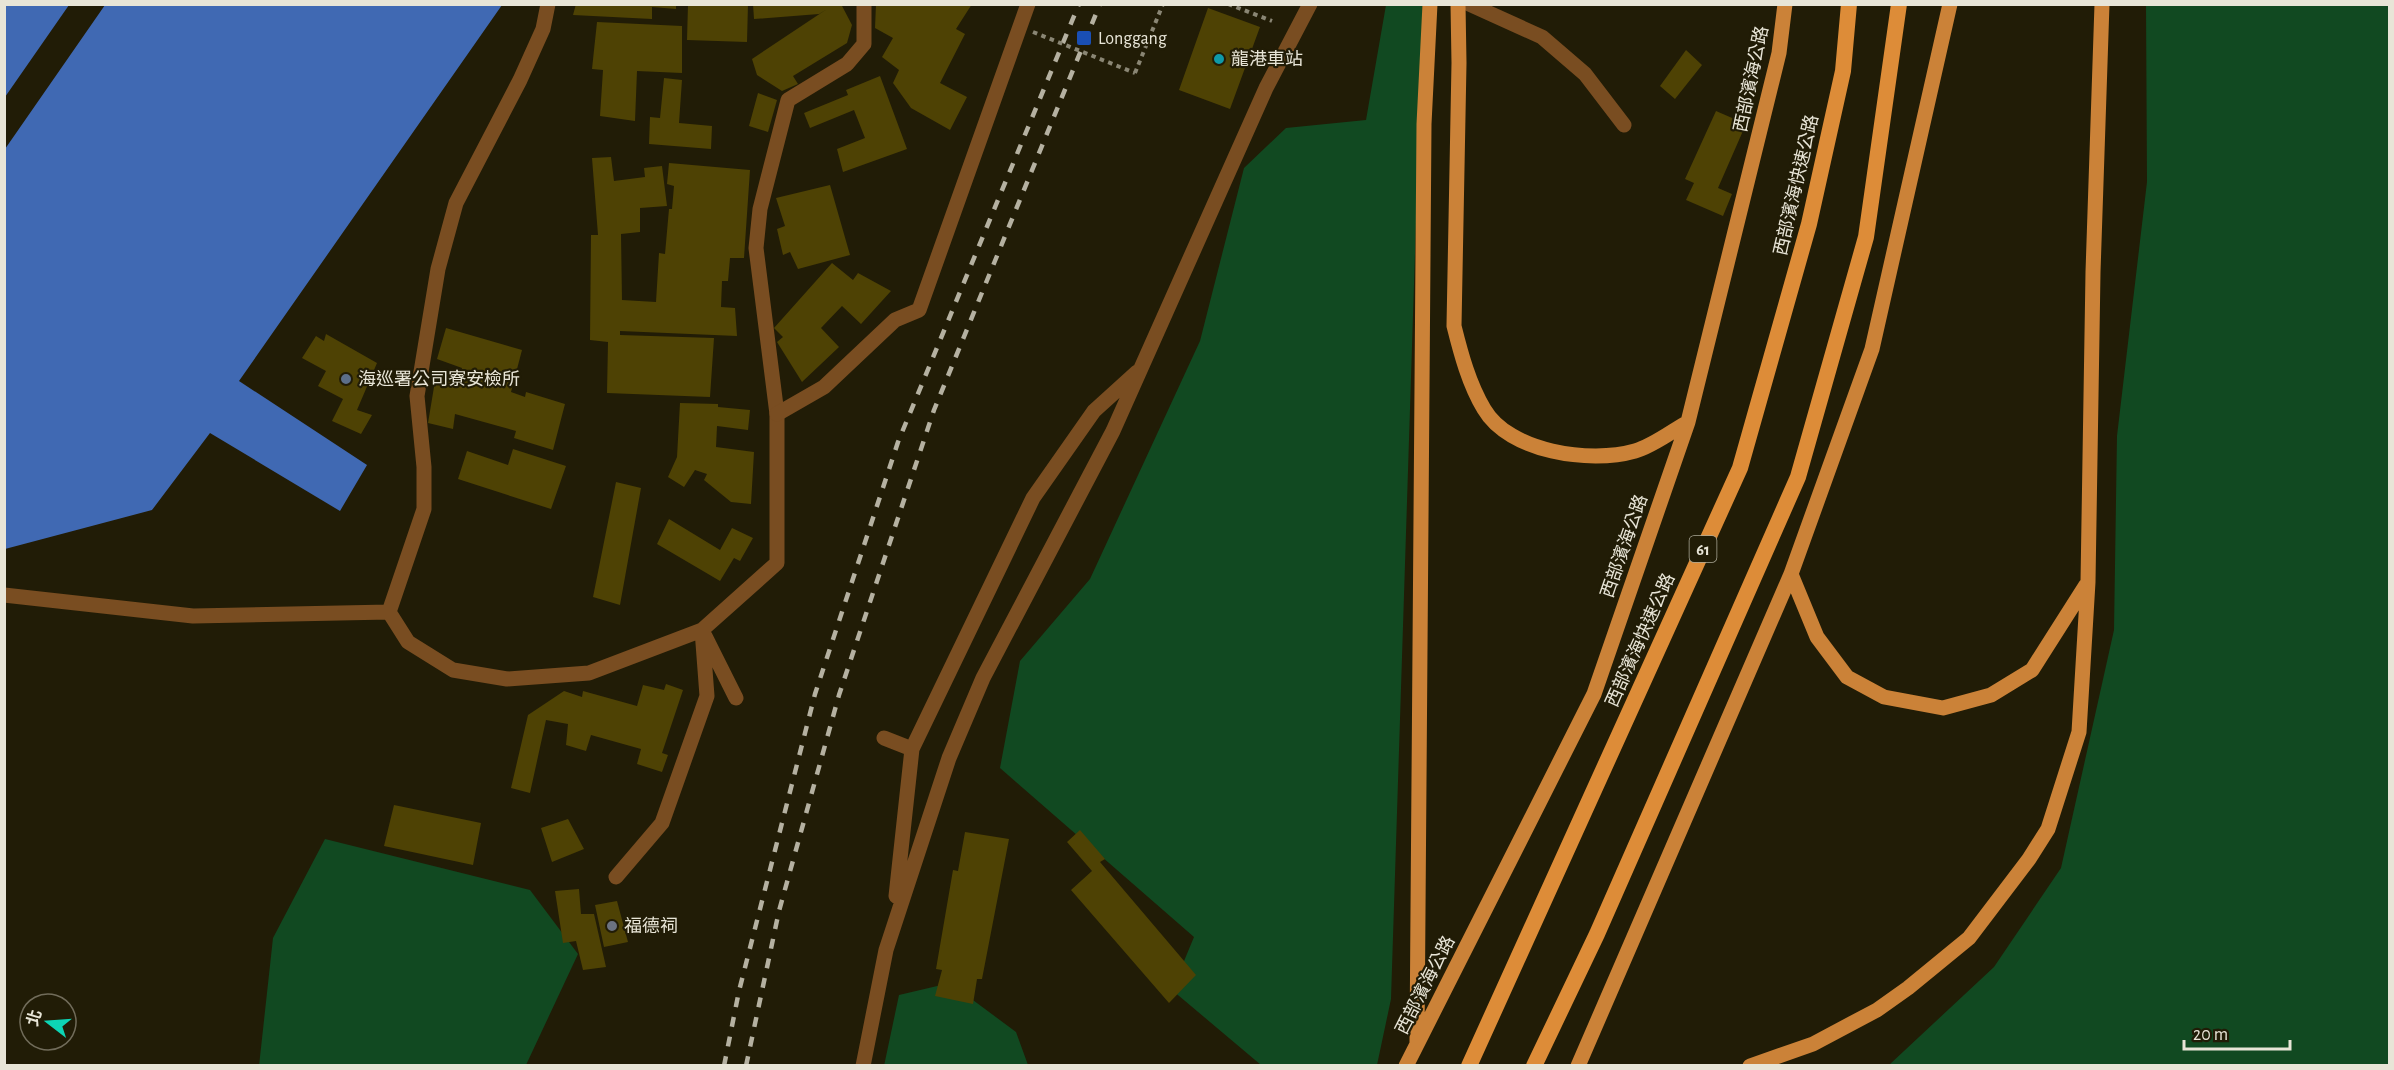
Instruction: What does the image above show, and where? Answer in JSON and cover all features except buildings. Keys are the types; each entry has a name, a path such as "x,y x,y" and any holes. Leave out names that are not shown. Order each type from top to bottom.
{"highway":[{"name":"西部濱海快速公路","path":"1469,1065 1740,468 1809,224 1843,71 1850,4"},
{"path":"1534,1065 1597,934 1798,477 1866,237 1899,4"}],"main road":[{"path":"1417,1046 1424,124 1430,4"},
{"path":"1458,4 1454,326 1464,364 1485,410 1514,438 1554,453 1597,456 1636,451 1688,422"},
{"name":"西部濱海公路","path":"1406,1065 1594,694 1688,422 1779,53 1785,4"},
{"path":"1578,1065 1791,574 1872,349 1950,4"},
{"path":"1750,1065 1813,1044 1877,1010 1908,988 1969,938 2029,859 2048,829 2079,732 2088,582 2093,272 2102,4"},
{"path":"1791,574 1817,637 1847,677 1884,697 1943,708 1991,695 2032,670 2088,582"}],"street":[{"path":"389,612 424,509 424,466 417,396 438,268 456,203 520,80 543,29 548,4"},
{"path":"389,612 408,642 453,670 507,679 589,673 702,630 777,563 777,414 756,248 760,209 788,100 847,64 864,44 864,4"},
{"path":"777,414 824,387 895,320 919,310 1028,4"},
{"path":"886,950 949,758 983,678 1113,431 1266,88 1310,4"},
{"path":"1469,4 1542,37 1585,74 1624,125"},
{"path":"863,1065 900,873 912,750 1033,498 1094,411 1141,368"},
{"path":"4,594 193,616 389,612"},
{"path":"702,630 736,698"},
{"path":"616,877 662,823 707,696 702,630"},
{"path":"884,738 912,750"}],"path":[{"path":"1033,32 1135,73 1163,4"},
{"path":"1228,4 1298,30"}],"green space":[{"path":"1386,5 1423,5 1391,999 1377,1065 1261,1065 1172,990 1194,937 1000,768 1020,661 1090,579 1200,341 1244,168 1286,128 1366,120"},
{"path":"2146,5 2389,5 2389,1065 1889,1065 1994,967 2061,868 2114,630 2117,436 2147,182"},
{"path":"325,839 530,890 578,954 526,1065 259,1066 273,938"},
{"path":"950,983 1016,1032 1028,1065 884,1066 899,995"}],"water":[{"path":"4,5 69,5 5,97"},
{"path":"105,5 502,5 239,381 367,465 340,511 210,433 152,510 5,549 5,149"}],"railway":[{"path":"724,1066 739,991 815,694 898,442 1079,4"},
{"path":"746,1066 779,911 839,695 934,410 1100,4"}],"place":[{"name":"Longgang","path":"1084,38"},
{"name":"龍港車站","path":"1219,59"},
{"name":"海巡署公司寮安檢所","path":"346,379"},
{"name":"福德祠","path":"612,926"}]}
